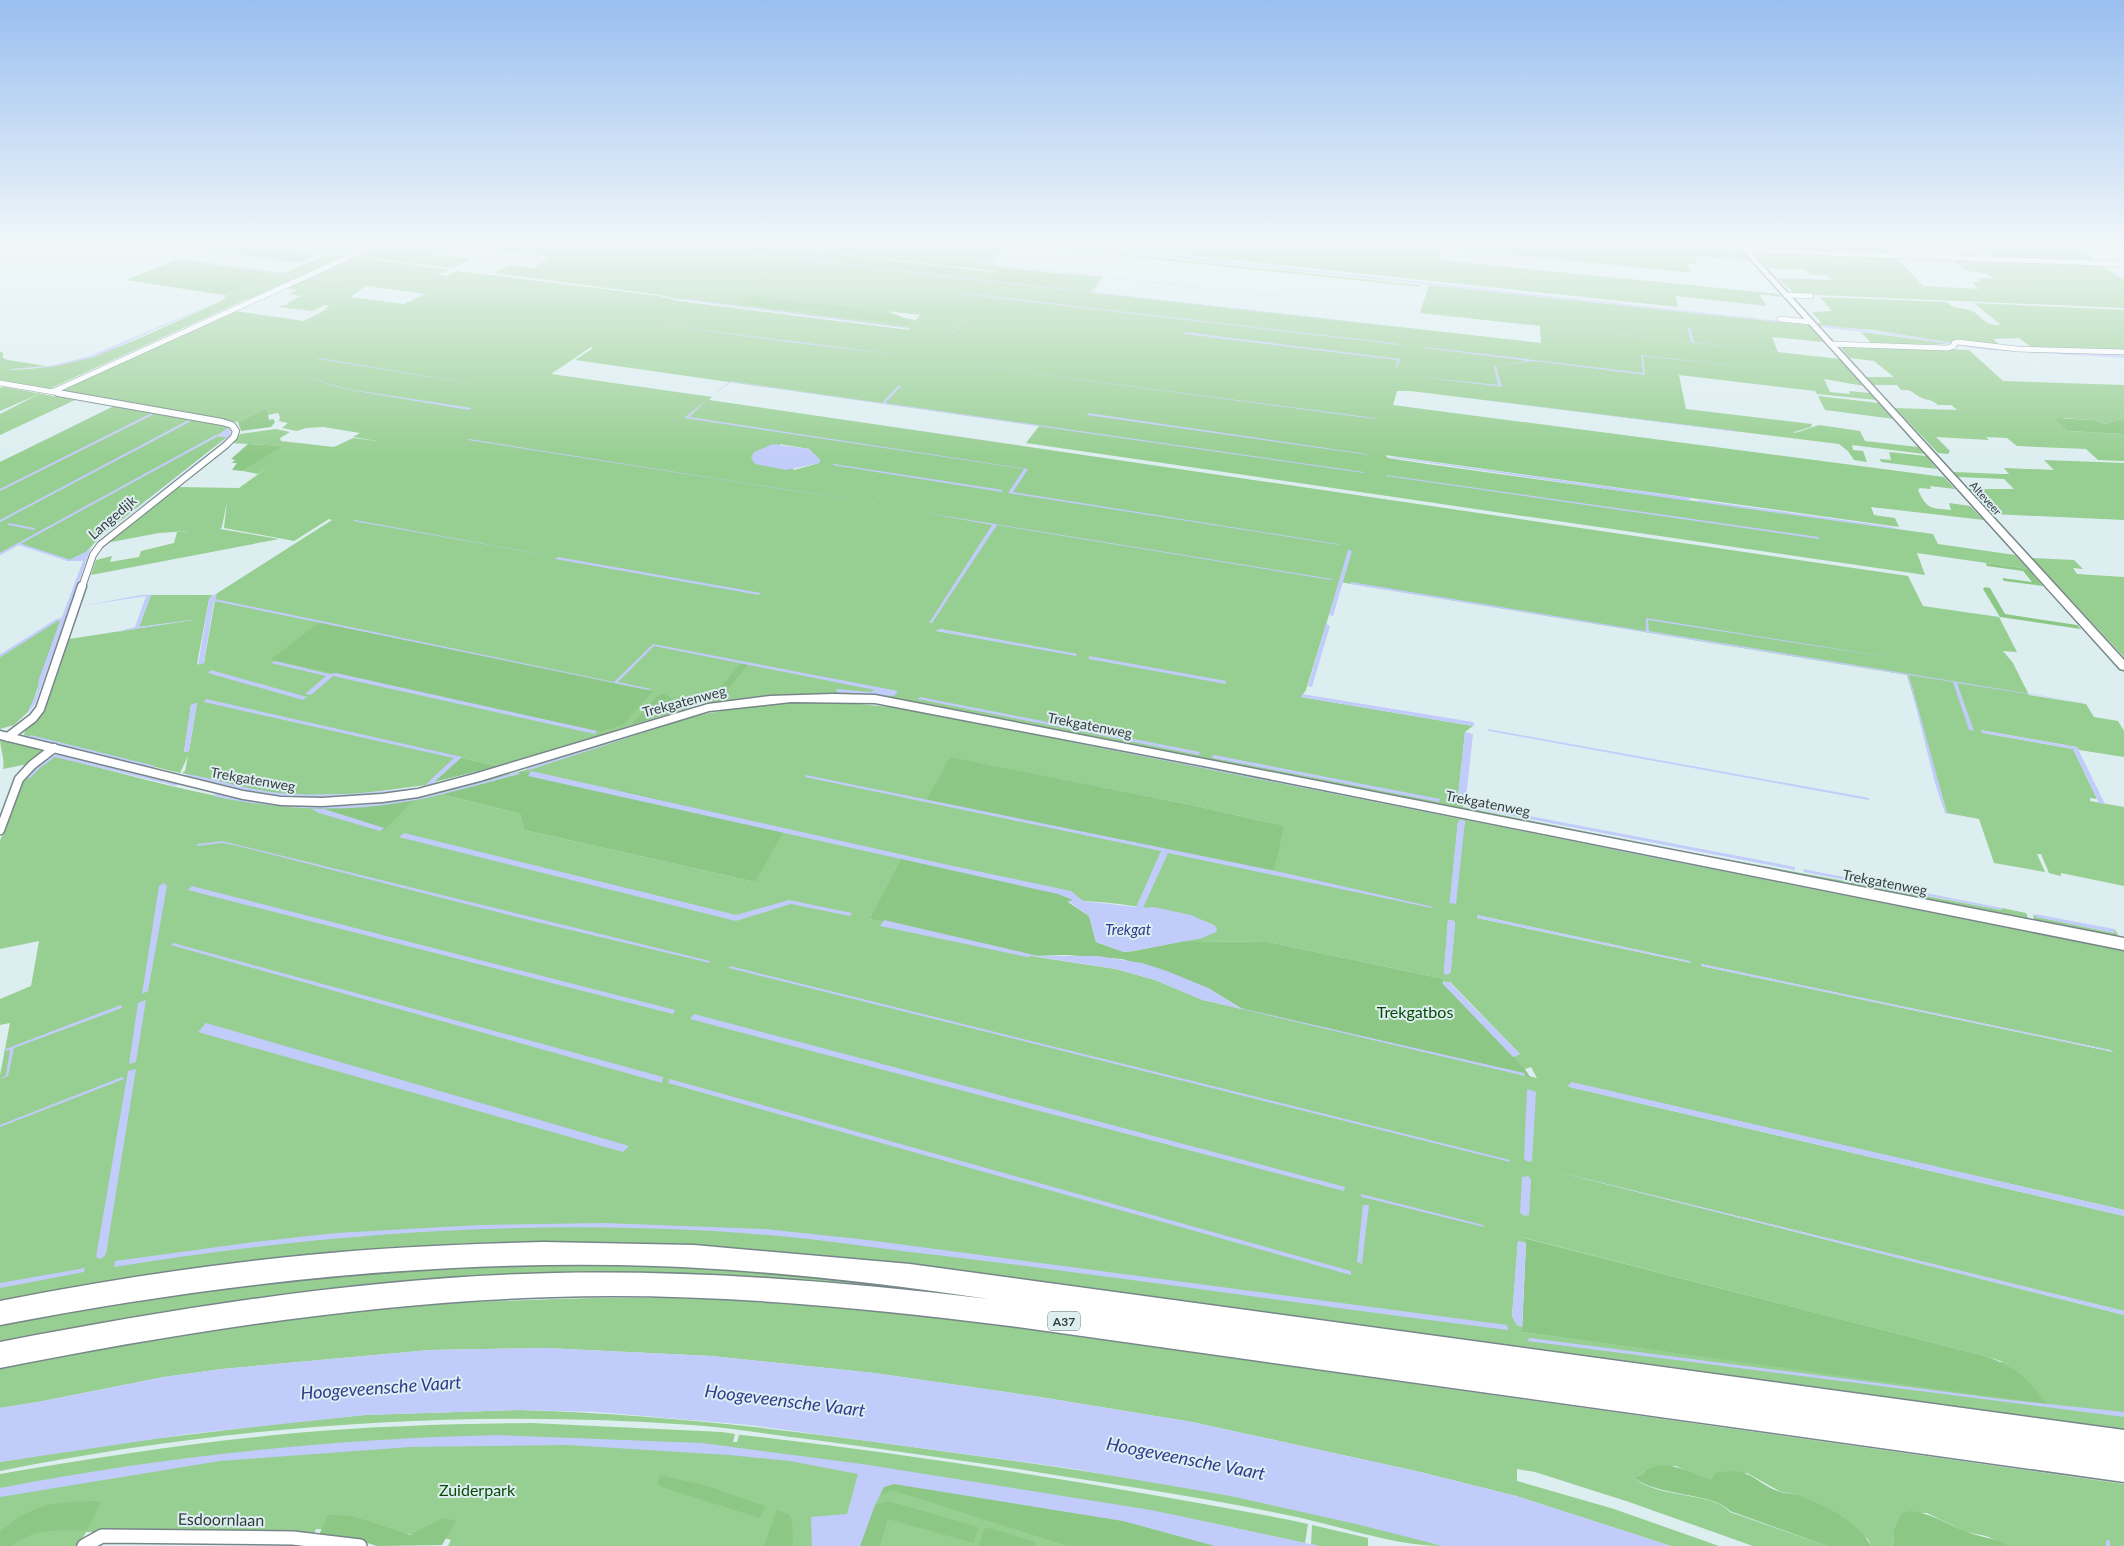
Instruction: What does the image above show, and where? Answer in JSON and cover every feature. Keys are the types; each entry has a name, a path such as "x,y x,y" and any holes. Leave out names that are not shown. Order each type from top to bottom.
{"highway":[{"name":"A37","path":"0,1313 178,1282 267,1270 375,1260 564,1253 726,1259 910,1276 2124,1443"},
{"name":"A37","path":"0,1355 91,1336 232,1313 396,1294 555,1285 658,1284 757,1288 964,1307 2124,1469"}],"street":[{"path":"52,392 221,315"},
{"name":"Alteveer","path":"1805,315 2124,667"},
{"path":"1780,319 1811,322"},
{"path":"1830,344 1942,348 1963,342 2017,349 2124,352"},
{"name":"Langedijk","path":"0,383 222,422 234,426 236,434 226,445 100,544 93,555 40,709 33,718 4,736"},
{"name":"Trekgatenweg","path":"54,748 243,795 299,802 348,801 418,793 476,778 708,708 794,697 822,696 875,699 2124,944"},
{"name":"Langedijk","path":"4,736 54,748"},
{"path":"0,830 19,779 32,765 54,748"},
{"name":"Esdoornlaan","path":"84,1546 102,1536 215,1541 293,1538 351,1545"}],"green space":[{"path":"190,315 211,315 49,389 0,380 0,351 3,353 3,358 8,360 46,366 6,370 35,368 63,364 115,348"},
{"path":"226,315 264,315 304,321 315,315 792,315 910,330 909,328 806,315 822,315 910,326 920,315 1295,315 1541,343 1540,326 1440,315 1715,315 1808,325 1823,342 1772,337 1778,352 1840,359 1864,386 1824,379 1830,392 1870,393 1876,400 1679,375 1686,409 1812,424 1811,427 1795,433 1819,425 1860,431 1865,441 1918,447 1924,454 1852,445 1853,450 1863,451 1867,462 1854,460 1848,451 1839,444 1410,391 1397,391 1393,405 1944,477 1955,489 1930,486 1931,489 1920,488 1918,490 1927,505 1934,508 1951,510 1949,503 1970,506 1984,520 1871,507 1874,515 1895,518 1899,527 1385,455 1388,458 1427,464 1933,534 1938,544 2015,555 2028,569 1917,553 1925,575 1026,443 1039,426 575,360 593,348 591,347 551,374 712,397 709,400 1908,576 1923,606 1999,617 2017,652 2003,651 2013,663 2029,695 2086,704 2094,717 2118,721 2124,731 2124,757 1981,730 1983,733 2073,749 2097,799 2090,798 2090,801 2124,807 2124,886 2061,873 2061,876 2049,873 2041,854 2037,854 2045,872 1994,863 1979,819 1947,813 1907,675 1339,582 1306,690 1301,697 1473,726 1465,732 1458,797 1466,799 1463,807 1687,852 2002,910 2002,908 2026,913 2028,918 2022,921 859,695 764,696 710,703 685,697 687,709 678,711 674,700 655,697 629,726 572,745 499,766 457,757 426,785 357,794 304,795 244,789 182,773 185,771 188,756 180,773 24,735 47,702 69,639 199,619 139,627 151,595 213,595 209,599 197,664 204,663 216,594 332,520 329,519 294,541 224,528 227,501 220,529 279,539 91,575 96,560 112,556 110,562 139,557 141,551 174,543 177,532 189,531 159,533 106,543 177,487 239,488 271,465 258,474 243,471 282,446 231,443 240,434 276,429 290,432 280,438 281,441 334,447 353,438 377,441 353,437 360,433 323,427 306,428 297,431 282,428 288,423 279,421 278,413 268,415 267,408 238,422 57,392 131,357 135,357","holes":["780,444 809,449 820,460 819,463 794,470","940,629 1076,654 1076,655 936,631","271,660 623,685 652,691 600,732","197,703 189,751 184,752 191,705"]},
{"path":"822,315 897,315 915,320 910,326"},
{"path":"1815,315 1978,315 1990,324 2001,325 1989,315 2124,315 2124,350 2031,347 2019,338 1993,339 2002,347 1952,343 1874,330 1820,326 1818,323 1821,323"},
{"path":"1861,332 1952,344 1873,345"},
{"path":"1839,345 1969,350 2003,381 2124,385 2124,421 2106,424 2092,420 2063,418 2068,431 2124,434 2124,461 2098,460 2086,449 2017,446 2007,438 1986,437 1989,440 1936,437 1950,451 1948,454 1938,453 1895,408 1957,410 1951,405 1938,405 1910,391 1901,390 1897,385 1874,385 1866,377 1894,377 1874,361 1850,358"},
{"path":"4,387 40,394 0,411 0,388"},
{"path":"40,394 75,400 0,435 0,414"},
{"path":"1818,396 1879,403 1894,419 1825,410"},
{"path":"114,406 188,418 227,427 229,428 216,436 227,437 101,536 86,552 68,561 19,544 0,554 0,462"},
{"path":"267,408 269,420 273,419 275,422 271,427 241,431 238,422"},
{"path":"2054,418 2092,420 2106,424 2124,421 2124,434 2068,431"},
{"path":"248,444 283,446 243,471 232,470 237,463 232,463 235,460 231,459"},
{"path":"1889,452 1926,456 1937,469 1881,462 1880,459 1891,460"},
{"path":"2044,460 2124,463 2124,520 1992,514 1969,489 2014,489 2004,479 1958,477 1954,472 2009,474 2004,468 2054,470"},
{"path":"2032,558 2074,560 2083,569 2073,568 2077,574 2124,577 2124,657"},
{"path":"1986,563 2028,569 2043,586 2004,581 2002,578 2032,582 2023,571 1987,566"},
{"path":"1985,587 1990,588 2005,614 2077,625 2081,629 2000,617 1983,589"},
{"path":"58,620 61,621 30,710 14,725 0,729 0,655"},
{"path":"320,622 653,691 624,724 600,732 270,660"},
{"path":"741,663 748,664 723,696 712,697"},
{"path":"661,694 668,696 672,700 678,711 629,726 655,697"},
{"path":"828,701 900,708 2124,951 2124,1210 1572,1083 1570,1087 2124,1216 2124,1311 1550,1170 2124,1315 2124,1430 874,1260 686,1244 587,1242 470,1243 369,1250 282,1258 0,1302 0,1075 10,1023 0,1025 0,999 31,986 39,941 0,949 0,841 22,782 28,773 53,756 218,796 251,802 319,808 322,812 416,798 436,793 520,814 524,830 755,882 619,790 522,771 699,715 754,705","holes":["949,757 1192,805 1284,826","1462,820 1465,822 1450,903 1458,821","902,856 1074,901 1125,905 1188,916 1215,926 1202,938 1183,941 1269,942 1444,979 1444,982 1450,982 1520,1054 1513,1057 1525,1069 1531,1067 1537,1078 1203,1000 1155,980 1116,969 1037,957 869,919","1477,915 1689,961 1691,963 1477,918","1448,920 1454,921 1455,924 1450,973 1444,974","1701,964 2110,1050 2113,1052 1701,966","1525,1238 2003,1362 1788,1368 1522,1332 1522,1327 1517,1325 1512,1316 1518,1241 1526,1243"]},
{"path":"0,738 41,749 41,755 33,763 3,769"},
{"path":"457,757 499,766 430,783"},
{"path":"950,757 1192,805 1284,826 1273,874 926,801"},
{"path":"522,771 619,790 785,829 755,882 524,830 520,814 436,793"},
{"path":"416,798 384,830 319,810 319,808 374,805"},
{"name":"Trekgatbos","path":"902,856 1070,891 1074,901 1068,902 1089,916 1096,942 1124,952 1183,941 1269,942 1444,979 1443,983 1525,1069 1530,1077 1244,1010 1208,988 1122,959 1066,955 1031,956 869,919"},
{"path":"2033,914 2037,917 2114,933 2114,929 2118,934 2113,939 2043,925 2034,919"},
{"path":"1524,1238 1985,1356 2013,1369 2034,1388 2047,1404 1522,1332 1526,1243"},
{"path":"582,1261 788,1270 1521,1368 650,1278 0,1348 0,1321 362,1268"},
{"path":"592,1298 693,1298 859,1309 975,1322 2124,1484 2124,1546 2009,1546 1986,1536 1966,1532 1927,1513 1900,1514 1893,1531 1894,1546 1871,1546 1868,1539 1793,1494 1781,1492 1747,1473 1712,1479 1688,1472 1676,1466 1648,1468 1641,1475 1633,1477 1655,1489 1710,1501 1722,1505 1730,1512 1827,1546 1753,1546 1629,1502 1535,1472 1517,1469 1517,1481 1614,1509 1719,1546 1671,1546 1516,1496 1420,1472 1192,1422 1040,1397 874,1373 711,1356 546,1348 430,1350 222,1369 164,1377 0,1408 0,1369 125,1344 209,1329 335,1313 464,1303"},
{"path":"519,1410 686,1420 852,1439 1084,1471 1265,1502 1324,1515 1443,1546 1405,1543 1292,1516 1156,1491 1018,1469 723,1428 605,1420 431,1420 258,1432 171,1442 85,1455 0,1471 0,1462 95,1446 284,1423 365,1415"},
{"name":"Zuiderpark","path":"531,1423 722,1432 735,1434 733,1442 737,1442 739,1435 742,1435 1017,1472 1222,1507 1308,1524 1305,1543 1151,1510 1315,1546 448,1546 451,1540 437,1536 316,1529 313,1536 91,1536 93,1532 86,1532 78,1546 0,1546 0,1474 148,1450 296,1433 413,1426"},
{"path":"1665,1465 1677,1467 1712,1479 1716,1473 1728,1471 1745,1473 1782,1493 1806,1498 1838,1514 1857,1529 1871,1546 1827,1546 1730,1511 1711,1500 1656,1488 1633,1477 1641,1475 1648,1468"},
{"path":"660,1475 707,1486 765,1506 760,1518 662,1487 658,1483"},
{"path":"894,1484 1123,1521 1215,1546 1068,1546 892,1490 879,1496 884,1487"},
{"path":"888,1501 978,1527 974,1543 888,1519 880,1546 860,1546 875,1505"},
{"path":"66,1502 101,1502 87,1530 48,1531 29,1536 12,1546 0,1546 0,1532 33,1510"},
{"path":"777,1510 789,1514 792,1521 793,1546 764,1546"},
{"path":"1910,1511 1918,1512 2009,1546 1894,1546 1893,1531 1900,1514"},
{"path":"328,1515 352,1516 410,1535 443,1518 456,1521 442,1545 377,1546 352,1538 319,1535"},
{"path":"1312,1525 1368,1538 1368,1546 1319,1546 1311,1544"},
{"path":"989,1528 1035,1542 1035,1546 979,1546 984,1529"}],"water":[{"path":"188,315 95,357 52,367 5,369 50,366 90,356"},
{"path":"802,315 811,315 910,329"},
{"path":"1144,315 1153,315 1400,345"},
{"path":"1289,315 1292,315 1411,329"},
{"path":"1445,315 1691,342 1687,328 1690,328 1694,342 1778,352"},
{"path":"1715,315 1727,315 1808,325"},
{"path":"643,322 781,340 915,357 780,341"},
{"path":"1824,325 1959,344 2124,354 2124,358 1988,350 1820,326"},
{"path":"1185,332 1400,360 1396,370 1397,360 1184,334"},
{"path":"1426,347 1643,373 1641,355 1807,374 1643,356 1645,375 1534,361 1496,366 1502,387 1413,376 1498,385 1494,366 1527,361"},
{"path":"319,358 504,389 318,359"},
{"path":"939,361 1375,418 1375,419"},
{"path":"289,372 347,389 472,408 469,410 344,389"},
{"path":"730,381 882,403 899,385 901,386 885,403 1364,473 731,382 711,397"},
{"path":"1406,390 1736,431 1738,432"},
{"path":"708,399 689,417 1028,469 1013,492 1340,545 1008,493 1024,469 684,418"},
{"path":"1088,413 1367,454 1369,455 1087,415"},
{"path":"228,428 231,429 230,436 221,445 94,543 219,445 227,437 216,436"},
{"path":"469,439 878,504 468,440"},
{"path":"773,444 809,449 820,460 819,463 786,470 755,464 751,458 754,452"},
{"path":"1389,457 1394,457 1690,498 1689,501"},
{"path":"832,465 1003,490 1002,492"},
{"path":"1386,476 1819,537 1819,539"},
{"path":"1698,500 1886,526 1903,530 1698,502"},
{"path":"921,512 1332,579 997,525 932,623 929,623 992,525"},
{"path":"355,520 551,556 353,521"},
{"path":"91,548 35,704 26,715 37,692 39,679 60,621 57,620 62,617 83,561 67,561 86,552"},
{"path":"1348,550 1352,551 1333,616 1329,615"},
{"path":"558,557 761,593 759,595 555,559"},
{"path":"1351,582 1646,631 1646,618 1906,660 1648,620 1649,631 2086,703 1957,683 1974,731 1969,730 1953,682 1909,675 1947,813 1979,820 1945,813 1935,783 1908,675 1351,584"},
{"path":"207,594 151,595 139,627 199,619 116,632 135,627 146,596 81,606 142,595"},
{"path":"215,594 217,595 215,599 614,682 653,644 898,691 894,696 837,692 836,689 871,692 875,690 654,646 618,682 651,689 649,690 214,601 204,663 198,665 209,599"},
{"path":"1326,624 1330,626 1312,687 1308,686"},
{"path":"940,629 1077,654 1076,656 936,631"},
{"path":"1089,656 1226,681 1226,684 1089,659"},
{"path":"275,661 597,731 595,734 333,676 311,695 305,694 326,676 271,663"},
{"path":"211,670 307,697 303,700 208,673"},
{"path":"1302,694 1473,722 1475,725 1301,697"},
{"path":"920,697 1200,752 1199,755 918,699"},
{"path":"206,699 462,757 433,783 507,764 508,767 422,788 454,758 204,702"},
{"path":"197,703 189,751 184,752 191,705"},
{"path":"1488,729 1869,798 1869,800 1489,731"},
{"path":"1980,730 2077,747 2105,804 2099,803 2073,749 1983,733"},
{"path":"1465,732 1473,734 1466,799 1458,797"},
{"path":"31,735 155,766 152,768 29,737"},
{"path":"627,736 627,738 529,770 526,768"},
{"path":"1071,740 1447,814 1447,816 1070,742"},
{"path":"53,754 179,784 176,786 55,757 30,778 25,779"},
{"path":"1212,756 1440,799 1439,802 1213,758"},
{"name":"Trekgat","path":"531,771 1071,891 1083,901 1136,907 1161,851 805,777 806,775 1285,873 1433,907 1168,853 1143,908 1153,907 1191,915 1215,926 1216,932 1202,938 1124,952 1096,942 1089,916 1068,901 1073,900 1058,894 528,776"},
{"path":"518,772 520,774 429,797 398,803 352,808 282,807 213,796 216,793 242,799 296,805 351,806 378,804 432,795"},
{"path":"187,774 260,790 289,794 342,794 414,788 389,794 288,797 250,792 184,776"},
{"path":"1477,806 1795,867 1795,870 1477,809"},
{"path":"312,809 324,809 384,828 380,831 319,813"},
{"path":"1458,821 1465,821 1456,904 1449,903"},
{"path":"404,833 736,915 789,900 852,913 850,916 791,904 736,921 399,837"},
{"path":"222,841 710,961 710,963 537,922 238,846 222,843 197,846 197,844"},
{"path":"1614,848 1814,887 1815,889 1614,850"},
{"path":"1803,869 2002,908 2002,910 1804,872"},
{"path":"164,883 167,886 148,991 142,994 159,886"},
{"path":"192,886 675,1010 673,1014 188,890"},
{"path":"2035,914 2114,929 2115,933 2036,917"},
{"path":"1477,915 1689,961 1692,963 1477,918"},
{"path":"884,920 1038,956 1098,956 1142,963 1208,988 1240,1008 1524,1073 1525,1076 1203,1000 1155,980 1116,969 1033,956 1027,957 880,926"},
{"path":"1448,920 1455,921 1455,924 1451,968 1448,975 1444,974 1444,968"},
{"path":"173,943 663,1077 662,1083 171,945"},
{"path":"1701,964 2110,1050 2115,1052 1701,966"},
{"path":"730,966 1510,1160 1510,1162 729,968"},
{"path":"1449,982 1520,1054 1513,1057 1442,983"},
{"path":"146,1000 136,1062 129,1064 138,1003"},
{"path":"121,1005 122,1008 14,1048 8,1076 0,1079 6,1075 10,1050 3,1050"},
{"path":"694,1014 1345,1187 1344,1191 690,1019"},
{"path":"206,1023 629,1146 623,1152 198,1032"},
{"path":"136,1069 106,1254 101,1259 96,1257 128,1071"},
{"path":"122,1077 124,1079 0,1127 0,1125"},
{"path":"670,1079 1351,1271 1351,1275 668,1083"},
{"path":"1572,1082 2124,1210 2124,1216 1569,1087 1568,1085"},
{"path":"1527,1089 1536,1092 1532,1161 1528,1162 1524,1159"},
{"path":"1550,1170 2124,1311 2124,1315"},
{"path":"1528,1176 1531,1179 1529,1215 1525,1216 1520,1213 1522,1177"},
{"path":"1361,1194 1483,1225 1484,1227 1361,1197"},
{"path":"1363,1205 1369,1205 1362,1264 1357,1262"},
{"path":"604,1223 765,1229 868,1240 1507,1325 1508,1330 827,1241 685,1230 603,1227 439,1231 276,1245 114,1267 115,1261 336,1233 480,1225"},
{"path":"1518,1241 1526,1243 1522,1327 1517,1325 1512,1316"},
{"path":"85,1268 84,1272 0,1288 0,1283"},
{"path":"1530,1338 2001,1399 2124,1412 2124,1417 1527,1341"},
{"name":"Hoogeveensche Vaart","path":"546,1348 711,1356 874,1373 1040,1397 1192,1422 1420,1472 1516,1496 1671,1546 1443,1546 1231,1496 1068,1468 749,1425 596,1412 519,1410 365,1415 188,1434 0,1462 0,1408 164,1377 222,1369 430,1350"},
{"path":"498,1435 702,1443 862,1464 1151,1510 1319,1546 1215,1546 1123,1521 894,1484 884,1487 875,1505 860,1546 812,1546 811,1517 847,1514 858,1474 790,1461 729,1455 567,1445 410,1447 220,1461 0,1497 0,1488 186,1458 373,1440"}],"waterway":[{"path":"952,334 965,321"},
{"path":"0,490 152,414"},
{"path":"0,521 189,421"},
{"path":"0,554 216,436"},
{"path":"9,524 34,529"},
{"path":"19,544 68,560"},
{"path":"0,656 57,620"}]}
